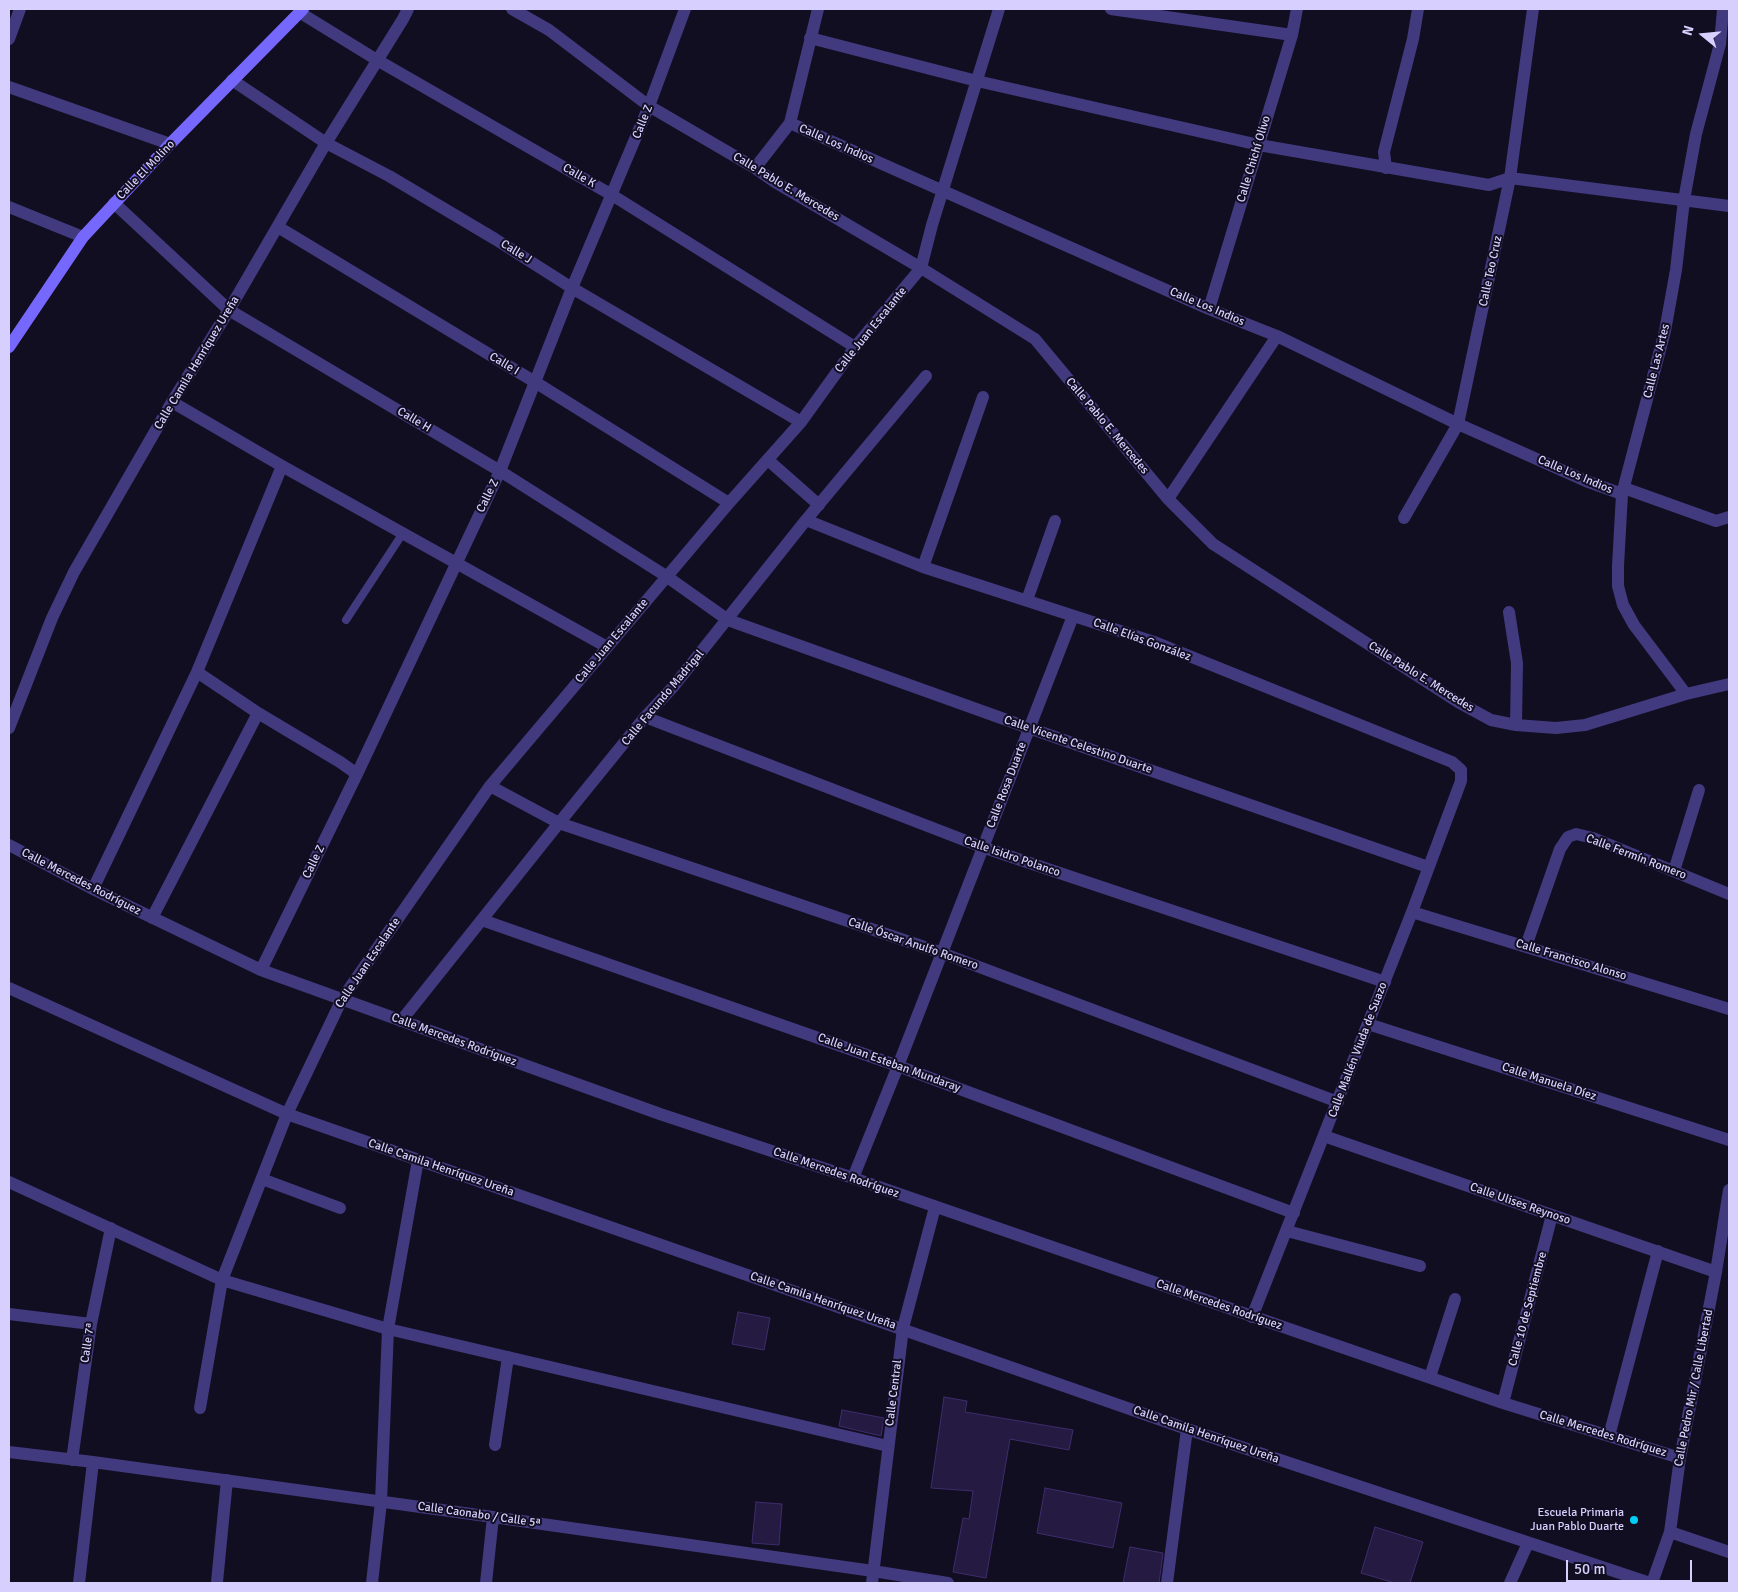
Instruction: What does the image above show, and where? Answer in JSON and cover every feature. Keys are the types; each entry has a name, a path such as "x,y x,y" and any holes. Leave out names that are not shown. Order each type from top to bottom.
{"street":[{"path":"9,39 20,9"},
{"name":"Calle Camila Henríquez Ureña","path":"9,728 62,594 172,402 229,310 326,143 408,9"},
{"name":"Calle Pablo E. Mercedes","path":"512,9 549,30 649,106 921,268 1035,339 1168,499 1213,544 1458,702 1491,720 1516,725 1556,728 1586,725 1686,694 1729,684"},
{"name":"Calle Z","path":"261,970 357,774 500,471 572,288 649,106 685,9"},
{"path":"755,168 790,123 818,9"},
{"name":"Calle Juan Escalante","path":"200,1408 222,1280 287,1114 342,999 490,786 666,576 801,422 855,348 921,268 999,9"},
{"path":"1111,9 1292,36"},
{"name":"Calle Chichí Olivo","path":"1209,309 1292,36 1297,9"},
{"path":"1386,168 1384,152 1413,39 1418,9"},
{"name":"Calle Teo Cruz","path":"1404,518 1458,424 1510,178 1533,9"},
{"name":"Calle Las Artes","path":"1686,694 1634,625 1623,605 1618,586 1618,566 1623,491 1665,331 1676,270 1684,200 1696,134 1720,44 1723,9"},
{"name":"Calle K","path":"301,10 377,60 612,195 855,348"},
{"name":"Calle El Molino","path":"9,347 83,237 170,144 301,10"},
{"path":"810,38 977,81 1259,145 1489,185 1510,178 1729,206"},
{"name":"Calle J","path":"232,80 326,143 398,181 572,288 801,422"},
{"path":"9,87 170,144"},
{"name":"Calle Los Indios","path":"790,123 1209,309 1277,336 1458,424 1586,481 1716,521 1729,517"},
{"name":"Calle H","path":"114,203 229,310 500,471 666,576 728,620"},
{"path":"9,207 83,237"},
{"name":"Calle I","path":"278,227 535,382 729,503"},
{"path":"1168,499 1277,336"},
{"name":"Calle Facundo Madrigal","path":"401,1021 559,822 645,717 673,687 806,520 926,376"},
{"path":"923,566 983,397"},
{"path":"172,402 282,466 607,647"},
{"path":"768,460 819,505"},
{"path":"93,889 197,672 282,466"},
{"name":"Calle Elías González","path":"806,520 923,566 1157,643 1452,762 1461,770 1461,781"},
{"path":"1027,600 1055,521"},
{"path":"1509,612 1517,663 1516,725"},
{"name":"Calle Rosa Duarte","path":"853,1178 1073,616"},
{"name":"Calle Vicente Celestino Duarte","path":"728,620 1028,728 1428,868"},
{"path":"197,672 258,713 357,774"},
{"path":"152,918 258,713"},
{"name":"Calle Isidro Polanco","path":"645,717 982,847 1385,982"},
{"name":"Calle Mallén Viuda de Suazo","path":"1252,1317 1385,982 1461,781"},
{"name":"Calle Óscar Anulfo Romero","path":"490,786 559,822 942,953 1338,1102"},
{"path":"1674,871 1699,790"},
{"name":"Calle Fermín Romero","path":"1526,946 1560,849 1568,837 1576,834 1593,838 1729,894"},
{"name":"Calle Mercedes Rodríguez","path":"9,845 93,889 261,970 660,1114 853,1178 1503,1402 1680,1458"},
{"name":"Calle Francisco Alonso","path":"1412,912 1729,1009"},
{"name":"Calle Juan Esteban Mundaray","path":"482,920 898,1066 1294,1213"},
{"name":"Calle Camila Henríquez Ureña","path":"9,988 287,1114 903,1328 1187,1429 1651,1583"},
{"name":"Calle Manuela Díez","path":"1368,1024 1729,1140"},
{"name":"Calle Ulises Reynoso","path":"1324,1136 1716,1272"},
{"path":"372,1583 381,1502 388,1329 418,1160"},
{"path":"262,1179 340,1208"},
{"path":"9,1182 222,1280 388,1329 888,1446"},
{"name":"Calle Pedro Mir / Calle Libertad","path":"1651,1583 1670,1532 1680,1458 1727,1216 1729,1190"},
{"name":"Calle Central","path":"872,1577 903,1328 934,1206"},
{"name":"Calle 10 de Septiembre","path":"1503,1402 1552,1215"},
{"name":"Calle 7ª","path":"72,1460 90,1324 111,1228"},
{"path":"1287,1231 1420,1266"},
{"path":"1609,1436 1658,1251"},
{"path":"1430,1377 1455,1299"},
{"path":"9,1314 90,1324"},
{"path":"494,1445 508,1357"},
{"path":"1167,1583 1187,1429"},
{"name":"Calle Caonabo / Calle 5ª","path":"9,1452 493,1517 872,1577 948,1583"},
{"path":"78,1583 93,1462"},
{"path":"218,1582 227,1480"},
{"path":"486,1583 493,1517"},
{"path":"1670,1532 1729,1552"},
{"path":"1510,1583 1528,1543"}],"lane":[{"path":"346,620 403,533"}],"building":[{"path":"738,1312 770,1318 764,1350 732,1344"},
{"path":"944,1397 967,1401 965,1412 1073,1430 1069,1450 1010,1439 986,1578 953,1572 963,1518 969,1519 973,1491 931,1488"},
{"path":"842,1410 884,1418 881,1436 839,1426"},
{"path":"1045,1488 1122,1503 1113,1548 1037,1533"},
{"path":"756,1502 782,1504 779,1545 752,1543"},
{"path":"1375,1527 1423,1542 1410,1583 1395,1583 1361,1573"},
{"path":"1130,1547 1163,1553 1159,1583 1123,1583"}],"place":[{"name":"Escuela Primaria Juan Pablo Duarte","path":"1634,1520"}]}
